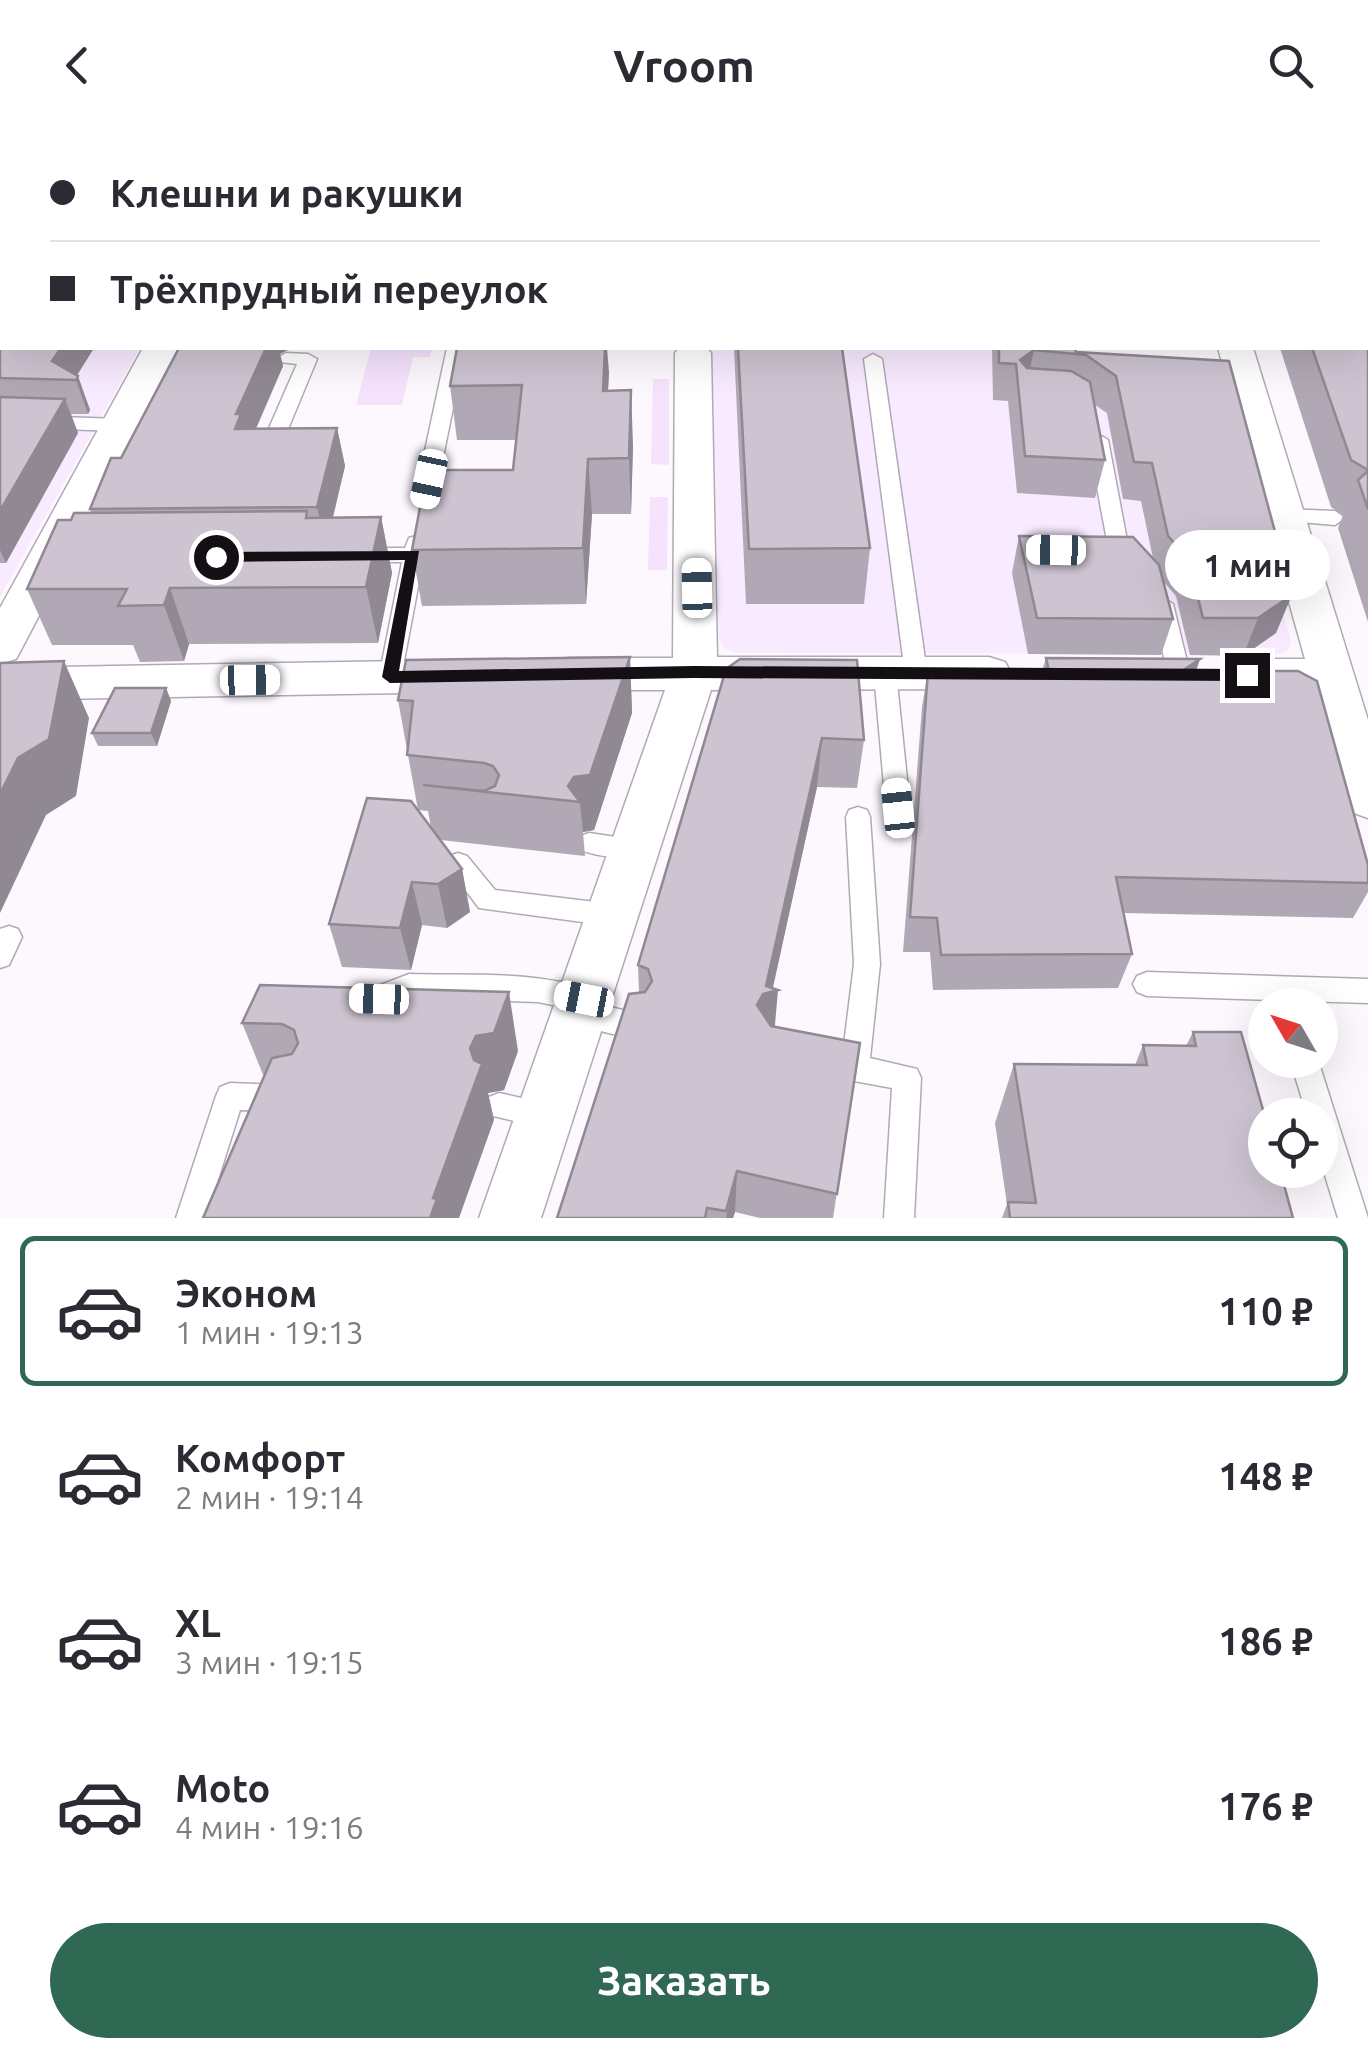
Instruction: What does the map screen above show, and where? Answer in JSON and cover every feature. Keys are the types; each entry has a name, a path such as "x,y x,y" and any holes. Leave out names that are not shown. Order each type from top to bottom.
{"street":[{"path":"510,1218 521,1111 581,1005 612,915 612,845 694,672 698,627 692,350"},
{"path":"1237,350 1368,798"},
{"path":"0,648 58,558 120,424 164,352"},
{"path":"0,684 694,672 1028,674"},
{"path":"1160,674 1331,676"}],"lane":[{"path":"390,677 456,350"},
{"path":"286,358 310,354"},
{"path":"270,451 310,354"},
{"path":"872,359 900,673 898,808"},
{"path":"1094,414 1116,555"},
{"path":"0,421 120,424"},
{"path":"1282,515 1335,518"},
{"path":"335,556 414,554"},
{"path":"1150,586 1160,598 1160,674"},
{"path":"855,1068 867,964 858,817"},
{"path":"458,863 488,900 612,915"},
{"path":"1147,984 1248,994"},
{"path":"344,998 379,999 408,986 538,990 636,1025"},
{"path":"1338,993 1368,991"},
{"path":"806,1058 907,1078 900,1218"},
{"path":"1310,1078 1353,1218"},
{"path":"192,1218 230,1096 302,1098"}],"shaded area":[{"path":"0,350 139,350 0,597"},
{"path":"370,350 432,350 430,357 413,357 402,405 356,405"},
{"path":"1069,350 1072,369 1222,378 1291,642 1288,651 736,653 724,648 719,639 712,351"},
{"path":"653,379 669,379 669,465 651,464"},
{"path":"650,497 668,497 667,570 648,570"}],"building":[{"path":"0,350 60,350 52,361 78,376 76,380 0,378"},
{"path":"178,350 265,350 236,414 241,414 235,429 337,428 317,507 90,509 111,458 121,458"},
{"path":"457,350 605,350 603,391 631,390 629,458 588,459 583,548 412,550 427,470 513,470 522,385 450,386"},
{"path":"738,350 842,350 870,548 749,549"},
{"path":"999,350 1034,350 1020,360 1027,368 1071,371 1090,382 1105,460 1025,456 1016,364 999,363"},
{"path":"1034,350 1229,361 1292,595 1258,618 1203,618 1188,558 1168,536 1152,463 1134,462 1116,376 1086,355"},
{"path":"1313,350 1368,350 1368,470 1351,460"},
{"path":"0,397 65,399 0,511"},
{"path":"1368,471 1368,509 1358,480"},
{"path":"307,511 306,518 381,517 366,587 170,588 164,605 118,606 127,589 27,589 58,520 71,520 74,513"},
{"path":"1019,536 1133,537 1159,565 1173,619 1037,618"},
{"path":"630,657 590,775 574,777 568,786 580,802 423,785 484,791 495,786 499,775 493,766 484,763 407,755 413,701 398,700 406,660"},
{"path":"1046,658 1200,659 1182,671 1298,671 1317,681 1368,865 1368,883 1116,877 1132,954 941,955 937,918 910,917 928,671 1049,671"},
{"path":"740,659 857,660 864,740 822,738 766,986 778,990 763,994 757,1005 771,1026 860,1043 837,1194 737,1171 726,1211 707,1208 705,1218 557,1218 629,994 645,992 652,981 648,969 638,965 726,669"},
{"path":"64,661 49,739 18,758 0,794 0,663"},
{"path":"115,688 166,688 151,733 92,733"},
{"path":"367,798 411,801 462,869 438,884 412,882 400,928 329,924"},
{"path":"260,985 509,992 494,1033 476,1036 470,1048 474,1060 482,1064 433,1198 437,1199 430,1218 203,1218 272,1058 292,1054 298,1043 294,1030 282,1024 242,1023"},
{"path":"1193,1032 1241,1032 1248,1057 1248,1078 1254,1078 1260,1098 1248,1098 1248,1188 1285,1188 1293,1218 1010,1218 1008,1202 1036,1203 1014,1064 1147,1065 1143,1045 1196,1046"}],"route":[{"path":"216,557 414,554 390,677 694,672 1247,675"}]}
